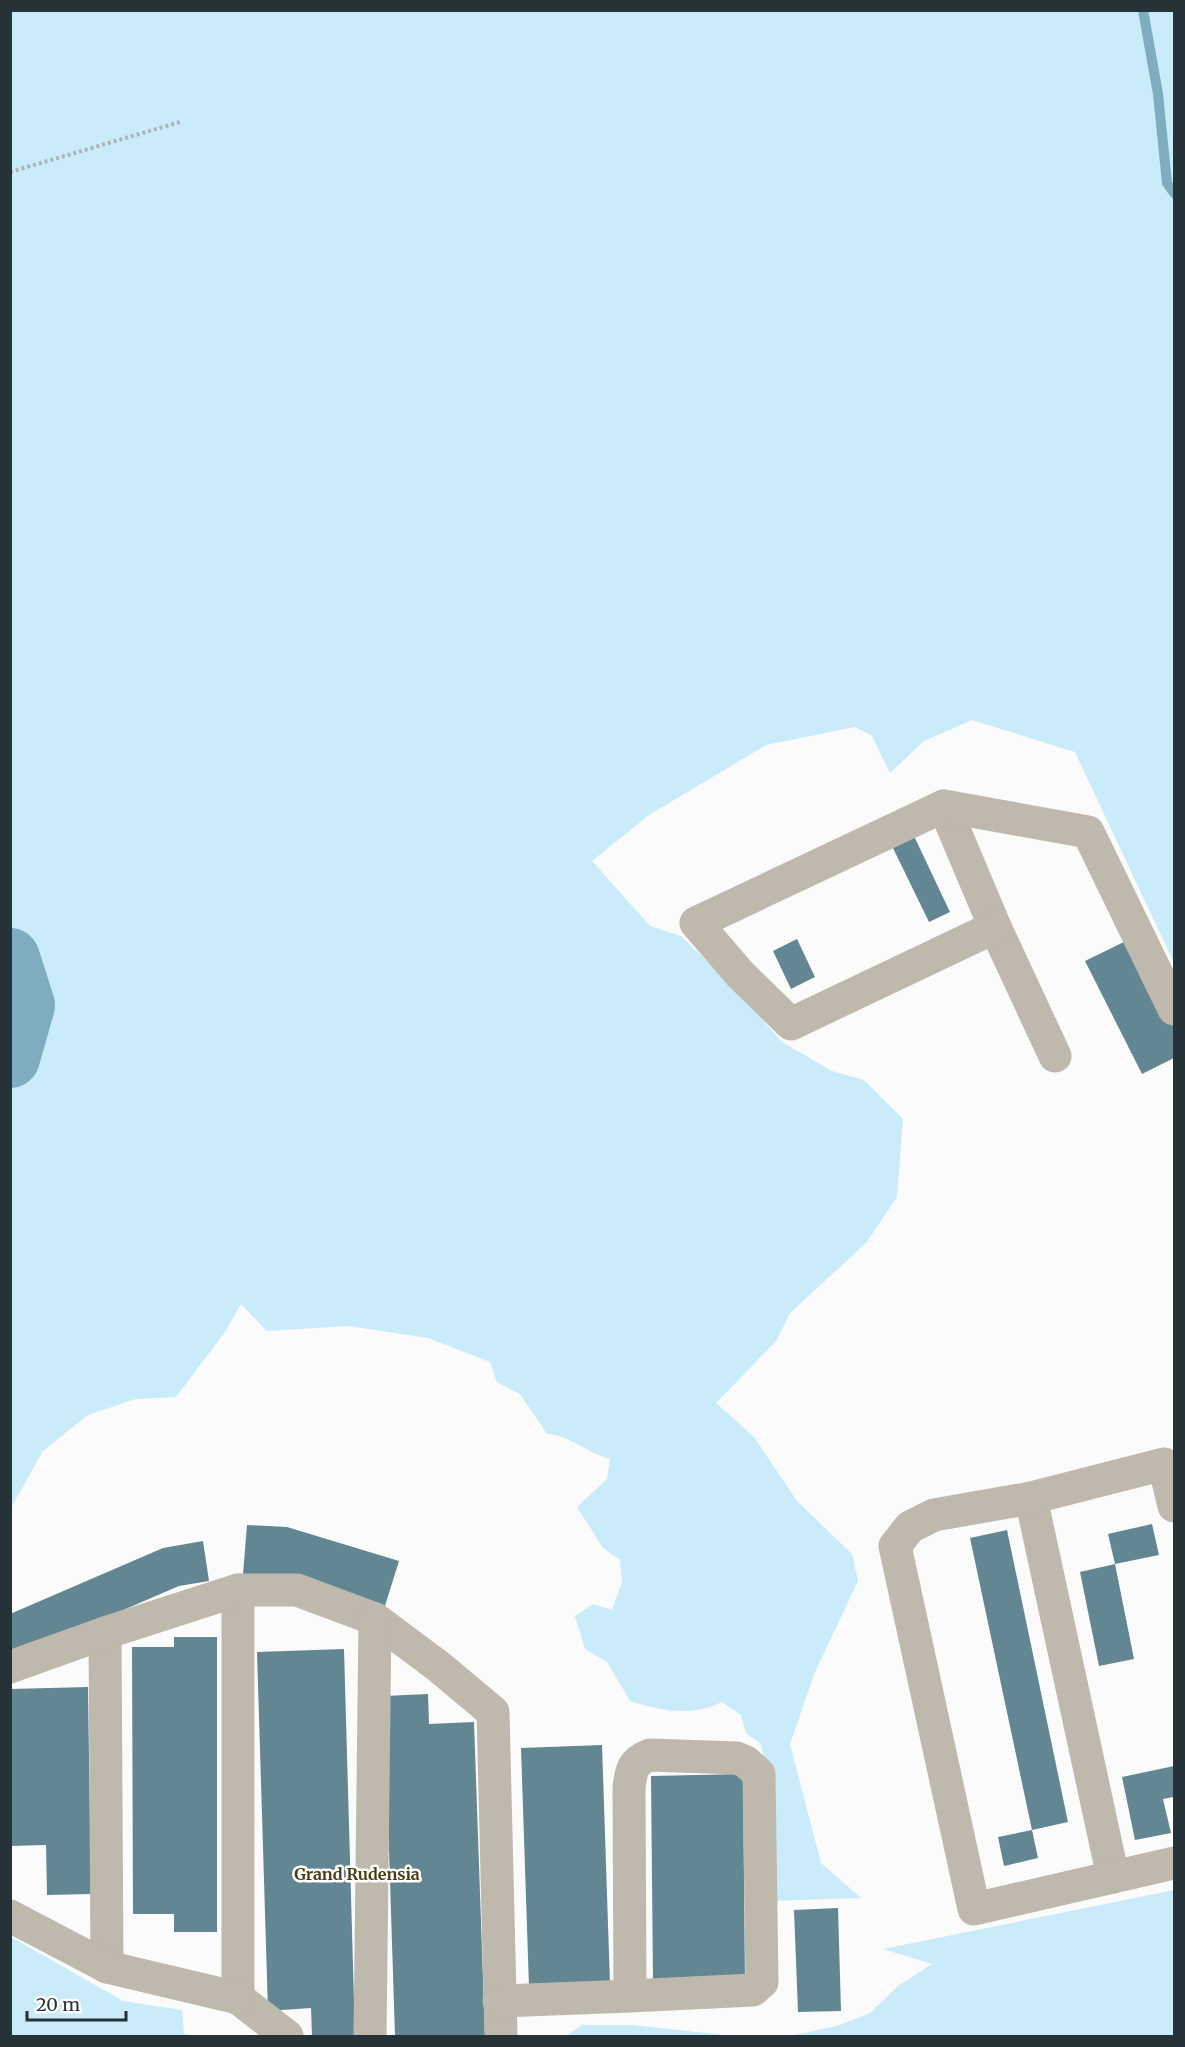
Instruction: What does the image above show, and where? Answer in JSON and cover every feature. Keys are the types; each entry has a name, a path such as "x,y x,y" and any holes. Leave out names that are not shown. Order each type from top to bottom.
{"street":[{"path":"944,806 995,927 1055,1056"},
{"path":"995,927 791,1024 740,974 696,923 944,806 1088,832 1174,1009"},
{"path":"1174,1506 1164,1464 1031,1498 934,1515 910,1527 895,1546 974,1909 1174,1863"},
{"path":"1031,1498 1113,1877"},
{"path":"238,1590 238,1998"},
{"path":"10,1667 105,1633 238,1590 297,1590 375,1619 438,1666 493,1712 501,2037"},
{"path":"370,2037 375,1619"},
{"path":"105,1633 107,1967"},
{"path":"500,2001 630,1996 753,1990 762,1982 759,1774 746,1762 737,1758 650,1755 638,1760 631,1771 629,1788 630,1996"},
{"path":"10,1916 107,1967 238,1998 287,2037"}],"path":[{"path":"10,172 180,122"}],"shaded area":[{"path":"11,11 1174,11 1174,963 1075,752 972,720 924,741 890,773 872,736 855,727 766,745 649,815 592,861 650,926 681,936 732,985 782,1042 832,1071 864,1080 903,1119 897,1197 866,1243 790,1313 776,1341 716,1403 754,1437 797,1501 852,1554 858,1581 815,1672 790,1744 821,1863 861,1898 770,1901 771,1799 761,1744 746,1733 741,1715 722,1702 699,1710 676,1711 630,1701 607,1662 585,1649 575,1616 593,1604 612,1610 622,1582 620,1560 603,1548 577,1507 607,1479 610,1459 572,1441 547,1434 520,1394 497,1382 490,1362 428,1338 348,1326 267,1331 241,1304 225,1332 176,1397 136,1399 88,1415 43,1451 11,1508"},
{"path":"1174,1890 1174,2036 791,2036 840,2025 870,2013 898,1986 932,1964 883,1949"},
{"path":"11,1937 123,2001 182,2010 184,2034 196,2036 11,2036"},
{"path":"582,2025 632,2025 734,2036 566,2036"}],"building":[{"path":"914,836 950,912 929,922 892,846"},
{"path":"797,939 815,977 791,989 773,951"},
{"path":"1130,939 1174,1028 1174,1058 1142,1074 1085,961"},
{"path":"1152,1524 1159,1555 1115,1564 1108,1534"},
{"path":"247,1525 287,1527 399,1561 384,1609 243,1574"},
{"path":"1007,1530 1068,1822 1032,1830 970,1538"},
{"path":"203,1541 209,1581 179,1586 14,1657 10,1648 10,1614 163,1548"},
{"path":"1115,1564 1134,1659 1099,1666 1080,1572"},
{"path":"174,1637 217,1637 217,1932 174,1932 174,1914 133,1914 132,1647 174,1647"},
{"path":"344,1649 355,2036 312,2036 311,2008 268,2011 257,1652"},
{"path":"88,1687 91,1894 47,1895 46,1845 10,1846 10,1689"},
{"path":"428,1694 429,1724 474,1722 485,2036 395,2036 384,1696"},
{"path":"602,1745 610,1984 529,1987 521,1748"},
{"path":"1174,1766 1174,1797 1163,1799 1171,1833 1135,1840 1122,1777"},
{"path":"743,1774 745,1980 653,1982 651,1776"},
{"path":"1032,1830 1038,1858 1004,1866 998,1837"},
{"path":"838,1908 841,2011 798,2012 794,1910"}],"waterway":[{"path":"1143,10 1158,94 1167,183 1174,193"},
{"path":"10,958 25,1005 10,1058"}],"district":[{"name":"Grand Rudensia","path":"357,1874"}]}
